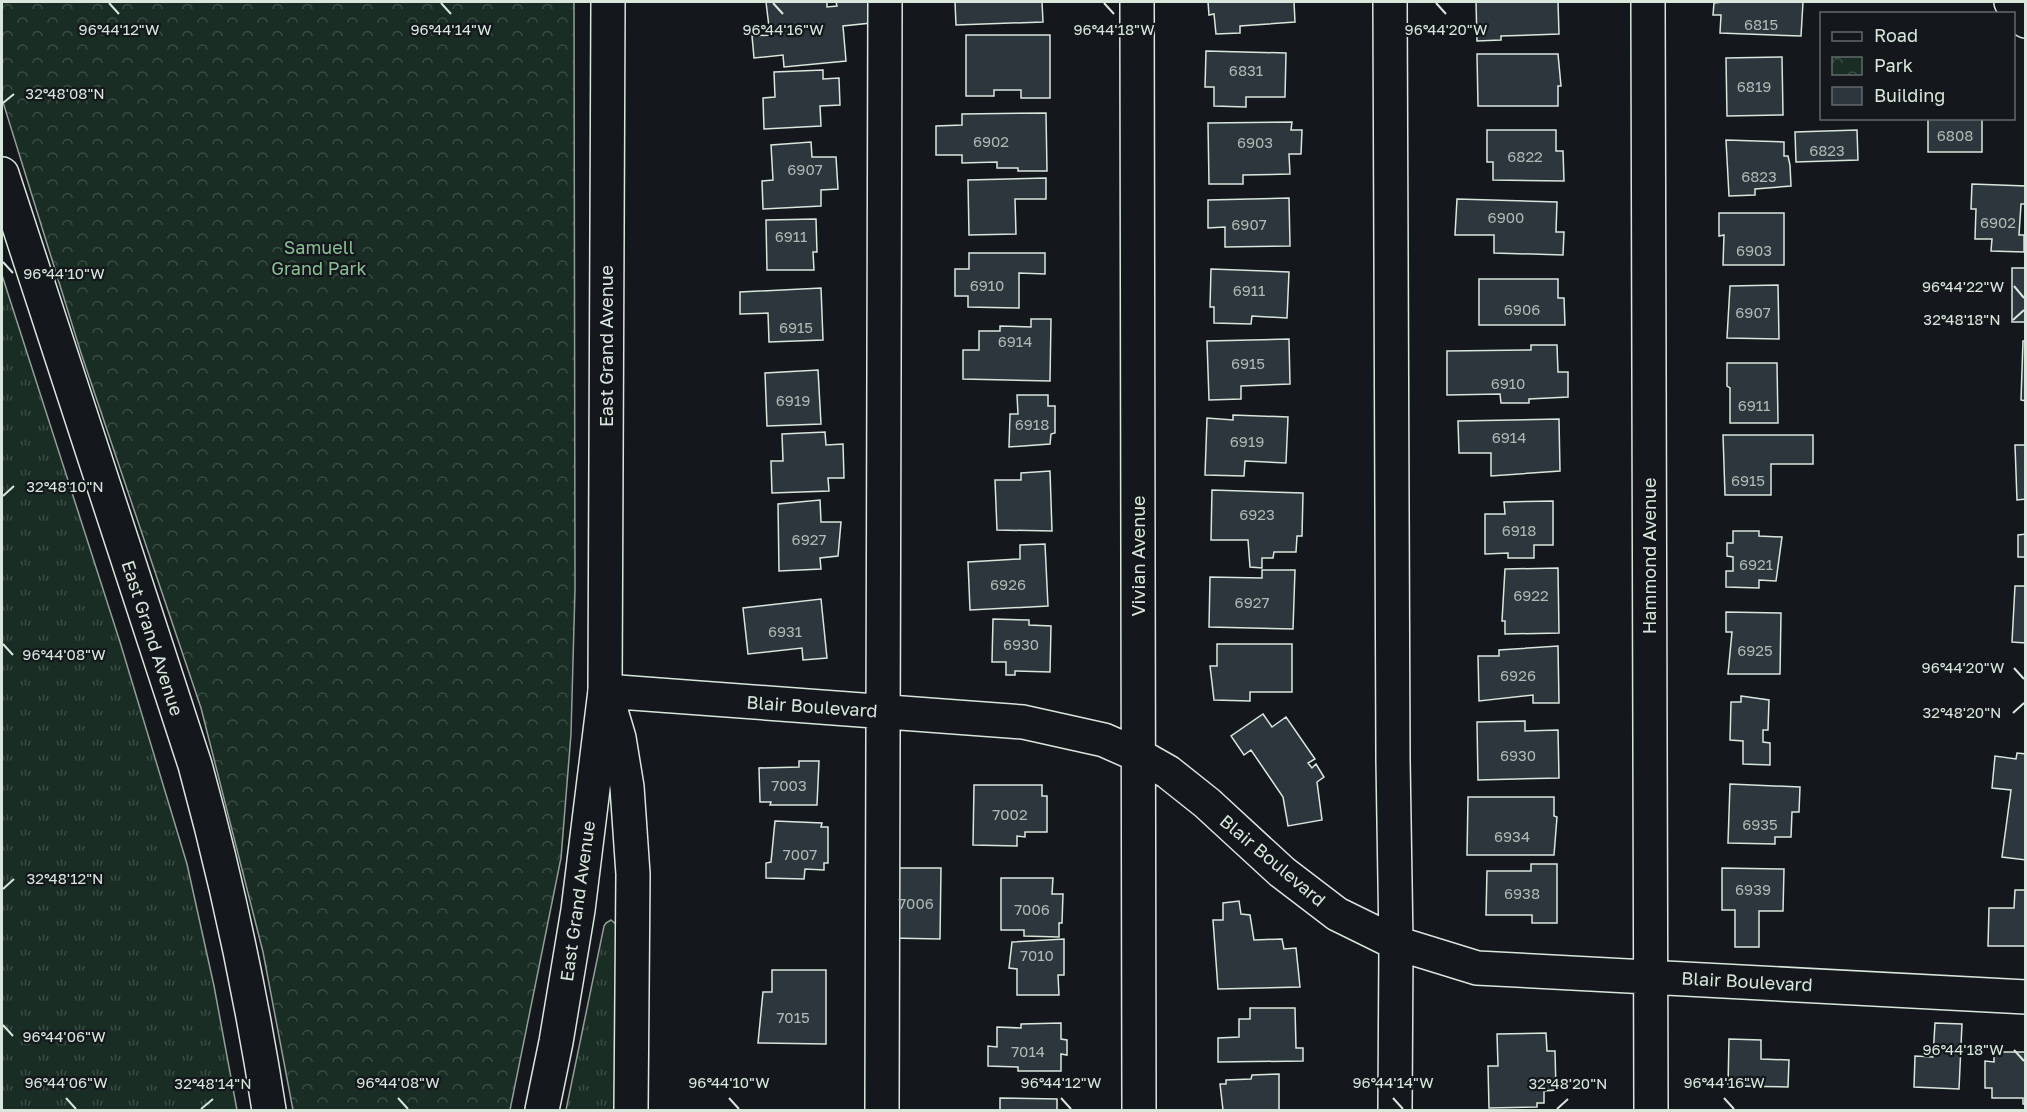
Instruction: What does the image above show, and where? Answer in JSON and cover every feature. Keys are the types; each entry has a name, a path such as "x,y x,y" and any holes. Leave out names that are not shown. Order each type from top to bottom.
{"street":[{"name":"East Grand Avenue","path":"542,1110 578,909 605,691 608,2"},
{"path":"882,1110 885,2"},
{"name":"Vivian Avenue","path":"1137,2 1139,1110"},
{"path":"1390,2 1395,1110"},
{"name":"Hammond Avenue","path":"1648,2 1651,1110"},
{"path":"2011,2 2025,21"},
{"name":"East Grand Avenue","path":"2,174 195,765 210,820 256,1032 270,1110"},
{"name":"East Grand Avenue","path":"605,691 619,738 627,787 633,874 631,1110"},
{"name":"Blair Boulevard","path":"605,691 1023,722 1104,740 1138,754 1168,772 1207,803 1282,872 1337,914 1396,943 1477,968 2025,997"}],"green space":[{"name":"Samuell Grand Park","path":"2,2 574,2 575,589 571,734 561,858 510,1110 293,1110 263,952 201,708 81,353 2,99"},
{"path":"2,275 120,642 187,864 214,986 237,1110 2,1110"},
{"path":"611,920 617,925 616,1110 566,1110 604,926"}],"building":[{"path":"766,2 827,2 827,7 837,6 836,2 869,2 871,23 843,26 846,61 784,67 783,55 754,58 752,36 770,35"},
{"path":"955,2 1042,2 1043,22 956,25"},
{"path":"1208,2 1294,2 1295,22 1240,26 1240,33 1216,34 1214,14 1209,15"},
{"path":"1476,2 1558,2 1559,34 1501,36 1501,40 1477,41"},
{"path":"1803,2 1801,36 1720,33 1721,15 1713,15 1714,3"},
{"path":"966,35 1050,35 1050,98 1021,98 1021,90 994,90 994,96 966,96"},
{"path":"1206,51 1286,53 1285,97 1246,97 1246,107 1214,106 1214,87 1205,87"},
{"path":"1477,54 1558,54 1561,86 1558,86 1558,106 1478,106"},
{"path":"1782,57 1783,115 1727,116 1726,58"},
{"path":"823,70 823,79 839,78 840,105 820,106 821,126 764,129 763,98 775,97 774,72"},
{"path":"1046,113 1047,171 997,168 997,162 962,163 962,155 936,155 936,126 962,125 962,114"},
{"path":"1928,120 1982,120 1982,152 1928,152"},
{"path":"1292,122 1291,130 1302,130 1301,154 1289,154 1290,174 1243,175 1243,184 1209,184 1208,123"},
{"path":"1487,130 1556,130 1556,151 1563,151 1564,181 1493,180 1493,162 1487,162"},
{"path":"1857,130 1858,160 1796,162 1795,132"},
{"path":"1726,140 1784,142 1784,156 1788,156 1790,165 1791,186 1755,189 1755,195 1729,196"},
{"path":"811,142 812,157 836,157 838,189 821,190 821,206 763,209 762,181 773,180 771,145"},
{"path":"1046,178 1046,199 1015,199 1016,234 969,235 968,180"},
{"path":"1972,184 2026,186 2026,204 2021,204 2019,235 2024,235 2024,252 1991,251 1992,239 1975,239 1976,209 1971,209"},
{"path":"1289,198 1290,246 1225,247 1225,227 1208,228 1208,200"},
{"path":"1457,199 1557,202 1556,232 1564,232 1563,255 1494,253 1494,235 1455,235"},
{"path":"1719,213 1784,213 1784,265 1723,265 1724,235 1719,236"},
{"path":"816,219 817,252 813,252 814,270 767,270 766,220"},
{"path":"969,253 1045,253 1045,274 1019,273 1019,308 968,307 968,296 955,296 955,269 969,269"},
{"path":"2012,268 2026,268 2026,322 2012,322"},
{"path":"1211,269 1289,272 1287,318 1252,316 1251,324 1214,323 1214,307 1210,307"},
{"path":"1479,279 1558,279 1558,298 1564,298 1565,325 1479,325"},
{"path":"1778,285 1779,339 1727,338 1730,286"},
{"path":"821,288 823,340 769,342 768,313 740,314 740,292"},
{"path":"1031,319 1051,319 1050,381 963,379 963,350 979,350 979,331 1000,331 1000,326 1031,327"},
{"path":"1289,339 1290,384 1241,386 1241,399 1209,400 1207,341"},
{"path":"2023,341 2026,341 2026,401 2021,400"},
{"path":"1531,345 1557,345 1558,372 1568,372 1568,397 1529,399 1529,403 1501,403 1500,394 1447,395 1447,351 1531,350"},
{"path":"1727,363 1777,363 1778,423 1730,423"},
{"path":"818,370 821,424 767,426 765,373"},
{"path":"1017,395 1048,395 1048,406 1055,406 1055,433 1051,434 1050,444 1009,447 1010,414 1018,414"},
{"path":"1233,415 1288,417 1286,463 1245,461 1244,476 1205,475 1207,418 1233,420"},
{"path":"1559,419 1560,471 1491,476 1491,453 1459,453 1458,421"},
{"path":"825,432 826,445 843,444 844,478 828,478 829,491 772,493 771,461 783,461 782,434"},
{"path":"1723,435 1813,435 1813,464 1771,464 1771,495 1725,495"},
{"path":"2015,445 2026,445 2026,499 2017,500"},
{"path":"1050,471 1052,531 997,530 995,480 1021,480 1021,473"},
{"path":"1212,490 1303,493 1302,536 1297,536 1296,552 1274,552 1273,558 1262,558 1262,568 1250,567 1248,540 1211,540"},
{"path":"820,500 821,522 841,522 838,556 820,558 821,569 779,571 778,504"},
{"path":"1553,501 1553,545 1534,545 1534,558 1508,558 1508,553 1485,554 1485,514 1505,514 1504,502"},
{"path":"1733,531 1759,531 1759,536 1782,537 1776,581 1759,580 1759,588 1726,587 1726,571 1733,571 1733,557 1727,556 1727,543 1733,543"},
{"path":"2026,534 2026,557 2018,557 2018,535"},
{"path":"1045,544 1048,606 970,610 968,562 1020,559 1020,545"},
{"path":"1558,568 1559,633 1505,634 1505,621 1502,621 1505,569"},
{"path":"1262,570 1295,570 1293,629 1209,627 1210,577 1262,578"},
{"path":"2015,586 2026,586 2026,643 2012,642"},
{"path":"821,599 827,658 803,660 802,648 748,654 743,608"},
{"path":"1726,612 1781,613 1780,674 1728,674 1732,632 1726,632"},
{"path":"993,619 1029,620 1029,625 1051,626 1050,672 1015,671 1015,675 1006,675 1006,662 992,662"},
{"path":"1217,644 1292,644 1292,692 1250,692 1250,701 1214,700 1210,666 1217,666"},
{"path":"1558,646 1559,703 1533,703 1533,695 1479,701 1478,656 1499,656 1499,650"},
{"path":"1741,696 1769,700 1768,730 1763,730 1763,742 1770,743 1770,765 1743,764 1743,741 1730,740 1731,702 1741,702"},
{"path":"1263,714 1272,727 1286,717 1315,759 1308,763 1312,768 1316,764 1324,777 1317,782 1322,820 1288,826 1283,797 1251,750 1244,755 1231,736"},
{"path":"1525,721 1525,731 1558,730 1559,778 1478,780 1477,722"},
{"path":"2017,753 2026,754 2026,860 2002,857 2011,790 1992,788 1995,756 2016,759"},
{"path":"799,761 819,761 817,805 770,805 771,802 760,802 759,768 799,767"},
{"path":"1730,784 1800,787 1799,812 1792,812 1791,837 1775,837 1775,844 1728,843"},
{"path":"974,785 1042,785 1042,796 1047,796 1047,832 1025,832 1025,837 1017,836 1017,846 973,845"},
{"path":"1468,797 1554,797 1554,816 1557,817 1554,855 1467,855"},
{"path":"775,821 822,823 821,827 828,827 828,863 824,863 824,870 805,869 804,879 766,878 766,863 771,862"},
{"path":"1531,864 1557,864 1557,923 1532,923 1532,915 1486,915 1487,871 1531,871"},
{"path":"892,868 941,868 940,939 891,938"},
{"path":"1722,868 1784,869 1783,911 1759,911 1759,947 1735,947 1735,910 1722,910"},
{"path":"1001,878 1053,878 1052,894 1063,894 1059,937 1024,936 1024,930 1001,930"},
{"path":"2015,890 2026,890 2026,946 1988,946 1989,908 2014,908"},
{"path":"1239,901 1241,914 1250,915 1254,940 1282,939 1284,949 1296,948 1300,987 1218,989 1213,920 1223,920 1223,903"},
{"path":"1064,939 1064,975 1058,975 1059,995 1017,995 1017,969 1009,968 1012,942"},
{"path":"772,970 826,970 826,1044 758,1043 763,992 772,992"},
{"path":"1250,1008 1295,1008 1296,1048 1303,1048 1303,1061 1218,1062 1218,1038 1239,1037 1239,1019 1250,1019"},
{"path":"1061,1023 1061,1039 1067,1040 1067,1055 1061,1054 1061,1071 1018,1071 1018,1067 988,1066 988,1046 997,1047 997,1027 1021,1028 1021,1024"},
{"path":"1935,1023 1962,1024 1959,1089 1914,1087 1915,1056 1933,1057"},
{"path":"1546,1033 1547,1051 1555,1051 1556,1090 1544,1091 1544,1103 1537,1103 1537,1107 1489,1108 1488,1066 1498,1066 1497,1034"},
{"path":"1729,1039 1761,1040 1761,1059 1789,1060 1788,1087 1728,1086"},
{"path":"1994,1052 2026,1052 2026,1104 2023,1104 2023,1098 1992,1098 1992,1088 1985,1088 1985,1061 1994,1062"},
{"path":"1279,1074 1279,1110 1223,1110 1220,1084 1226,1084 1226,1080 1251,1079 1252,1075"},
{"path":"1000,1098 1057,1099 1057,1110 1000,1110"}]}
